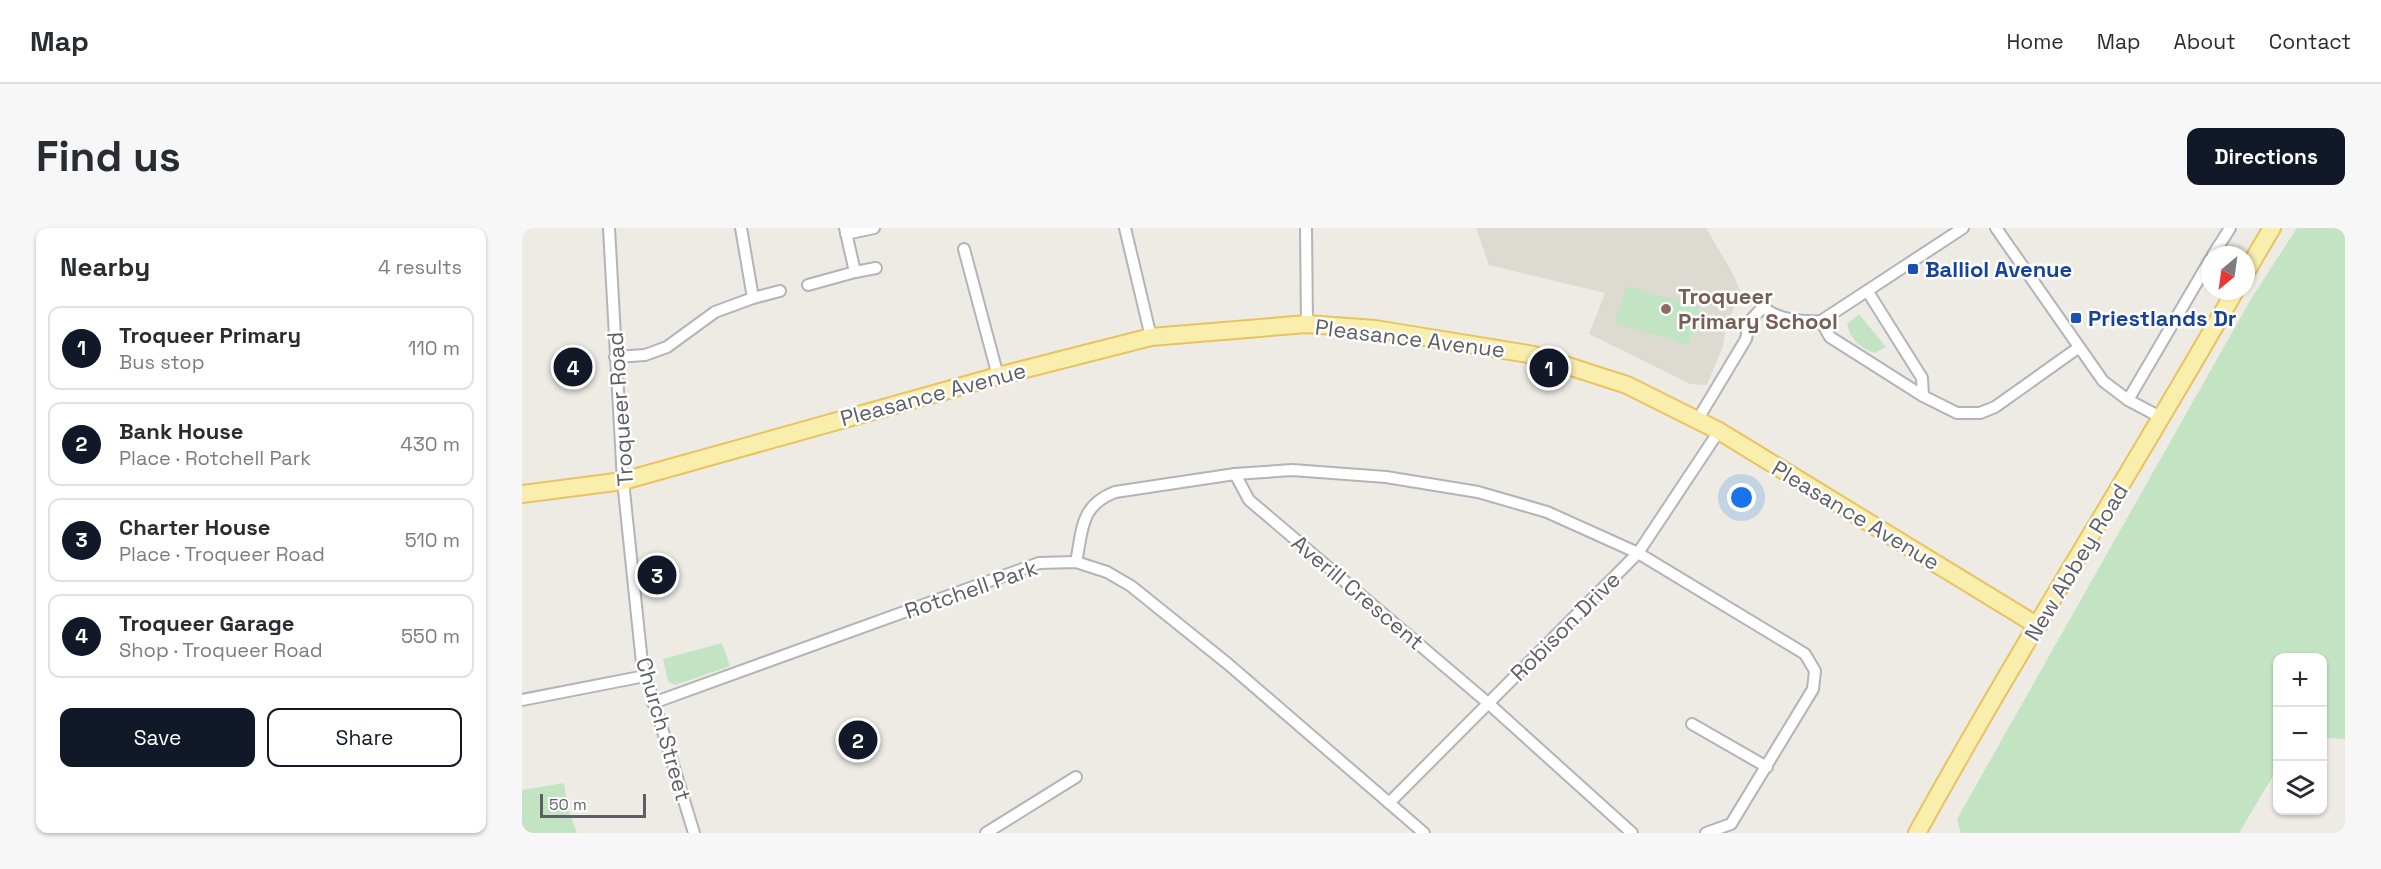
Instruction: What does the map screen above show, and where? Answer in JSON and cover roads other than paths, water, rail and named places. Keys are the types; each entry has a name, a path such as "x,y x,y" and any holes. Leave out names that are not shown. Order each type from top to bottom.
{"main road":[{"path":"2255,257 2272,228"},
{"name":"New Abbey Road","path":"1917,833 1966,744 2162,418 2230,300"},
{"name":"Pleasance Avenue","path":"522,494 623,481 998,376 1151,338 1308,324 1440,338 1534,355 1627,385 1698,418 2038,626"}],"street":[{"name":"Troqueer Road","path":"609,228 623,481 633,589"},
{"path":"741,228 753,298"},
{"path":"855,272 846,231 874,228"},
{"path":"1125,228 1151,338"},
{"path":"1306,228 1308,324"},
{"path":"1698,418 1746,339 1749,322 1763,307 1769,312 1804,322 1821,321 1963,228"},
{"path":"1996,228 2103,381 2128,400 2162,418"},
{"path":"2219,246 2230,228"},
{"path":"964,249 998,376"},
{"path":"808,285 876,268"},
{"path":"2128,400 2201,275"},
{"path":"615,357 645,355 667,347 715,312 780,291"},
{"path":"1868,292 1922,378 1923,396"},
{"path":"1821,321 1830,337 1923,396 1957,413 1980,413 1995,407 2078,348"},
{"name":"Robison Drive","path":"1389,803 1638,554 1719,431"},
{"path":"1076,562 1087,512 1098,498 1115,492 1235,474 1292,470 1374,476 1478,492 1547,512 1638,554 1805,654 1815,671 1814,689 1731,824 1706,833"},
{"name":"Averill Crescent","path":"1235,474 1249,500 1488,703 1632,833"},
{"name":"Rotchell Park","path":"653,702 1039,563 1076,562 1107,572 1131,586 1228,664 1424,833"},
{"name":"Church Street","path":"633,589 645,676 694,833"},
{"path":"522,700 645,676"},
{"path":"1692,724 1767,767"},
{"path":"986,833 1076,777"}],"place":[{"name":"Balliol Avenue","path":"1913,269"},
{"name":"Troqueer Primary School","path":"1666,309"},
{"name":"Priestlands Dr","path":"2076,318"},
{"name":"Troqueer Garage","path":"573,367"},
{"name":"Troqueer Primary","path":"1549,368"},
{"name":"Charter House","path":"657,575"},
{"name":"Bank House","path":"858,740"}]}
